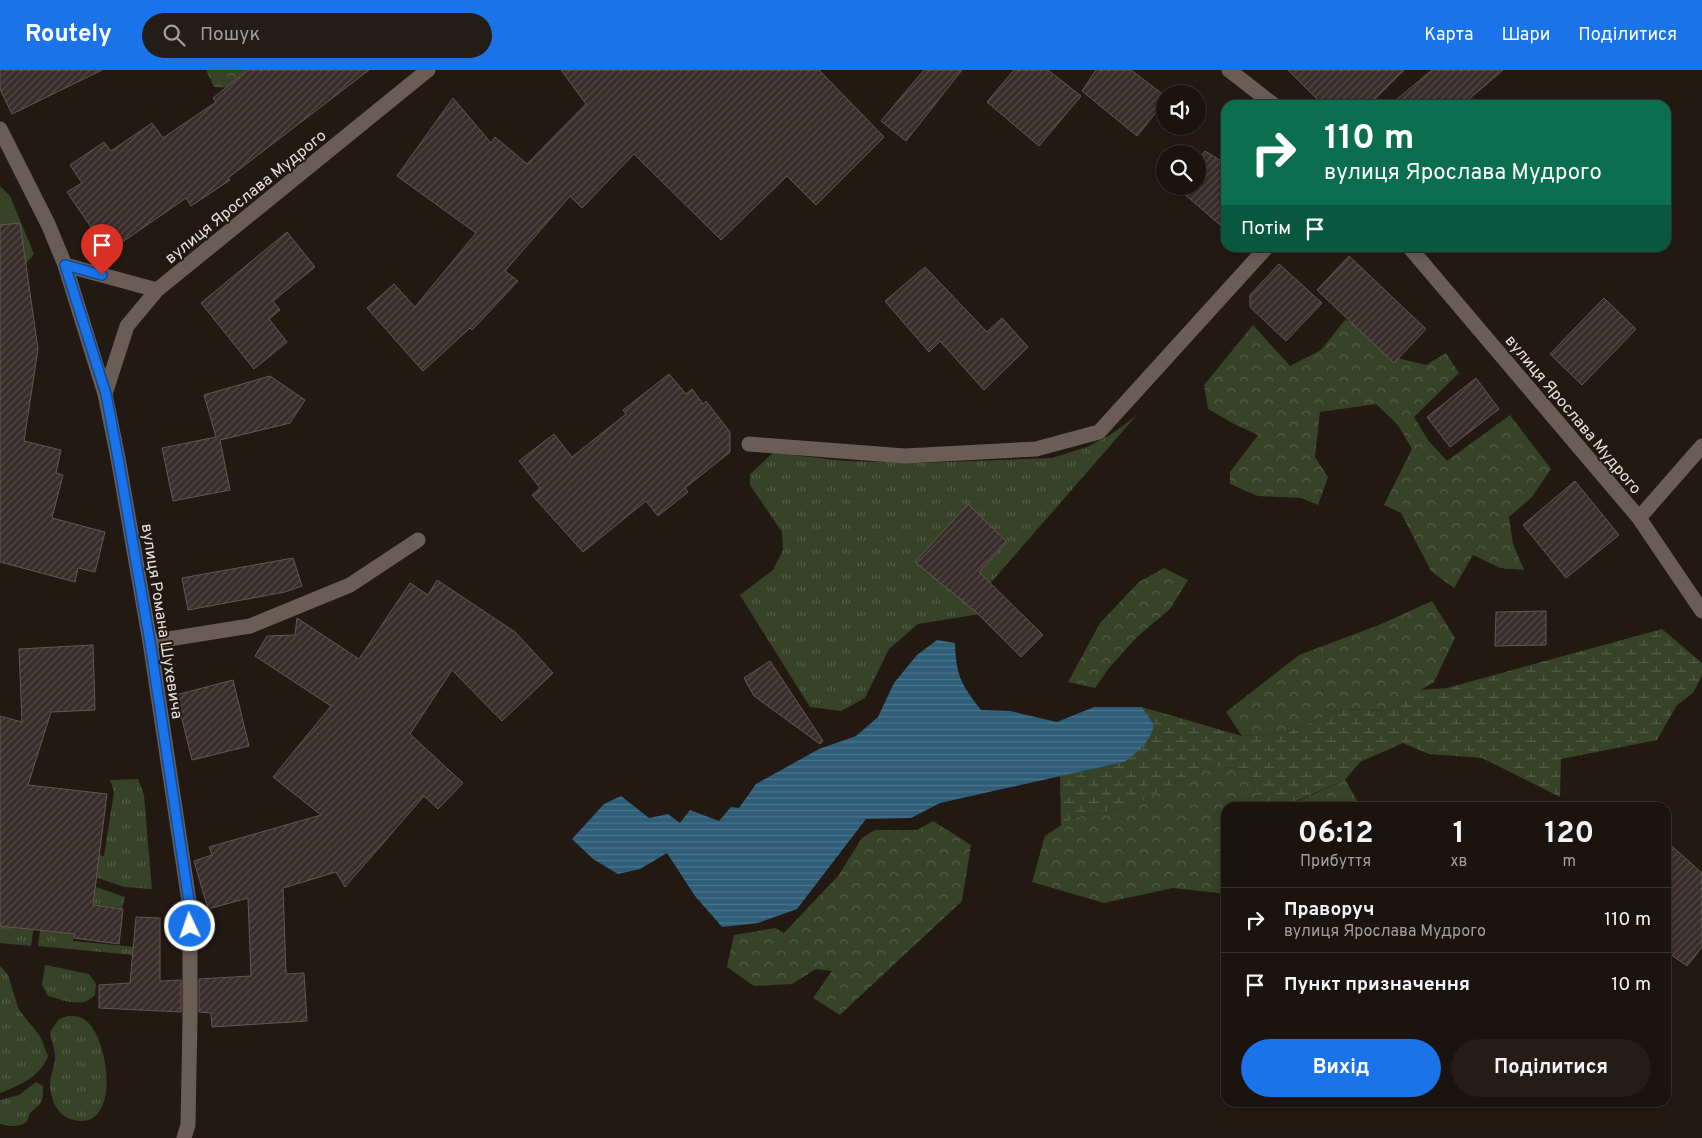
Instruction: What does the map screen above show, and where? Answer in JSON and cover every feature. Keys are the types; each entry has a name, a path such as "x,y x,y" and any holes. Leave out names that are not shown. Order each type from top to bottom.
{"street":[{"name":"вулиця Ярослава Мудрого","path":"106,394 127,326 157,290 428,70"},
{"path":"1229,70 1268,100"},
{"name":"вулиця Романа Шухевича","path":"0,129 48,224 65,265 106,394 150,642 190,908 188,1125 184,1138"},
{"path":"749,444 905,456 1036,449 1099,432 1262,252"},
{"name":"вулиця Ярослава Мудрого","path":"1413,252 1639,518 1702,612"},
{"path":"65,265 157,290"},
{"path":"1639,518 1702,446"},
{"path":"150,642 250,626 350,585 418,540"}],"green space":[{"path":"206,70 247,70 237,88 214,87"},
{"path":"0,186 10,196 34,254 0,294"},
{"path":"1345,320 1378,328 1397,358 1426,365 1446,353 1459,373 1414,417 1428,440 1447,461 1510,415 1551,469 1532,497 1509,517 1513,544 1524,570 1500,568 1473,555 1454,588 1431,571 1401,513 1384,505 1412,449 1398,425 1376,404 1320,412 1315,457 1328,477 1318,505 1301,498 1258,496 1230,484 1230,472 1258,435 1208,409 1204,385 1253,325 1290,366 1321,350"},
{"path":"1136,416 974,602 980,614 918,624 889,649 865,698 841,711 810,707 740,595 773,570 783,550 782,532 750,485 750,474 773,453 846,461 920,463 1052,458 1087,447 1110,435"},
{"path":"1164,568 1188,580 1170,609 1137,637 1109,668 1095,688 1068,682 1100,623 1139,582"},
{"path":"1432,601 1455,638 1434,682 1387,711 1343,709 1285,733 1242,736 1226,712 1299,655 1379,625"},
{"path":"1662,629 1702,663 1702,676 1693,693 1677,705 1657,740 1561,759 1560,797 1482,758 1429,754 1403,743 1360,762 1345,780 1294,802 1260,802 1250,769 1206,766 1134,805 1072,818 1061,826 1060,776 1124,762 1154,725 1142,707 1242,736 1285,733 1343,709 1387,711 1421,690 1447,688"},
{"path":"1206,766 1250,769 1260,802 1221,802 1221,893 1173,888 1104,903 1032,882 1045,836 1072,818 1134,805"},
{"path":"138,779 144,795 152,889 124,887 72,869 76,851 104,856 114,792 110,780"},
{"path":"1345,780 1358,802 1296,802"},
{"path":"933,821 971,845 962,901 840,1015 813,998 832,971 816,969 792,984 754,986 727,967 734,935 775,928 784,933 838,876 862,838 875,830 917,830"},
{"path":"41,876 31,946 0,943 0,926 24,928"},
{"path":"47,877 67,877 125,897 122,908 78,903 73,941 157,949 133,951 133,955 38,946"},
{"path":"45,965 89,974 96,984 95,995 84,1002 78,1003 48,996 42,985"},
{"path":"0,966 8,975 19,1010 40,1036 48,1056 35,1075 15,1087 0,1093"},
{"path":"68,1016 82,1018 94,1030 101,1045 105,1062 107,1081 105,1098 99,1111 89,1120 74,1120 60,1113 51,1093 50,1082 55,1056 50,1032 59,1019"},
{"path":"36,1082 43,1086 43,1097 39,1105 30,1113 27,1121 18,1126 0,1124 0,1100 19,1095"}],"water":[{"path":"937,640 955,643 958,672 964,686 981,710 1010,711 1057,722 1094,707 1142,707 1154,725 1152,732 1143,746 1124,762 940,803 911,818 866,819 797,909 758,923 722,927 695,896 667,853 640,869 618,874 593,859 572,839 604,804 621,796 649,818 668,814 680,823 690,810 719,821 731,807 739,808 756,784 819,749 856,736 878,717 894,683 917,655"}],"building":[{"path":"0,70 102,70 12,114 0,89"},
{"path":"248,70 369,70 228,178 230,180 191,206 186,198 108,252 67,192 82,183 70,165 104,142 111,151 152,123 163,138 216,102 213,98"},
{"path":"561,70 819,70 884,137 816,205 787,176 721,240 634,154 582,208 570,196 505,271 518,281 472,330 470,328 423,371 367,308 394,284 415,307 476,233 397,176 453,98 491,143 495,137 527,164 586,104"},
{"path":"924,70 962,70 906,141 881,121"},
{"path":"1014,70 1048,70 1081,96 1039,146 987,102"},
{"path":"1096,70 1131,70 1156,89 1156,112 1137,136 1082,91"},
{"path":"1288,70 1404,70 1374,100 1318,100"},
{"path":"1432,70 1503,70 1468,100 1396,100"},
{"path":"1206,152 1221,161 1221,226 1185,195 1206,195"},
{"path":"20,223 38,349 24,441 61,450 56,473 63,475 52,518 105,532 95,572 78,568 75,582 0,562 0,225"},
{"path":"287,232 315,267 273,301 280,310 269,319 287,342 254,369 201,303"},
{"path":"1349,256 1426,329 1394,363 1317,290"},
{"path":"1279,264 1322,303 1286,341 1250,307 1250,295"},
{"path":"925,267 987,332 1002,318 1028,347 984,390 940,341 929,352 885,301"},
{"path":"1604,298 1636,329 1582,385 1550,354"},
{"path":"669,374 686,394 692,389 703,404 706,401 730,432 730,452 685,488 688,492 658,516 646,501 583,552 532,495 540,488 519,461 554,434 572,457 626,414 623,410"},
{"path":"270,376 305,400 290,423 220,440 230,490 173,501 162,448 216,437 204,395"},
{"path":"1476,378 1499,409 1450,447 1427,417"},
{"path":"1575,481 1619,535 1566,578 1523,525"},
{"path":"968,504 1007,542 979,572 1043,635 1021,657 977,613 915,562"},
{"path":"293,558 302,586 285,592 188,610 182,578"},
{"path":"437,580 515,632 553,673 502,721 452,670 410,734 463,783 438,809 424,796 345,887 336,872 283,888 286,974 304,973 307,1021 212,1027 211,1013 199,1012 199,979 251,976 248,898 208,909 194,861 212,855 209,847 321,815 273,777 331,706 255,656 267,636 295,635 297,618 359,659 410,583 428,595"},
{"path":"1546,611 1546,645 1495,646 1496,612"},
{"path":"93,645 95,710 51,712 28,785 107,794 93,905 123,909 119,944 74,938 75,934 0,926 0,716 22,722 19,649"},
{"path":"770,661 823,741 820,744 754,696 744,678"},
{"path":"233,680 249,746 192,760 176,695"},
{"path":"1671,845 1702,873 1702,947 1687,966 1671,955"},
{"path":"136,917 160,918 160,981 181,980 181,1012 99,1008 99,985 130,983"}],"route":[{"path":"102,275 65,265 106,394 150,642 190,908 190,926"}]}
